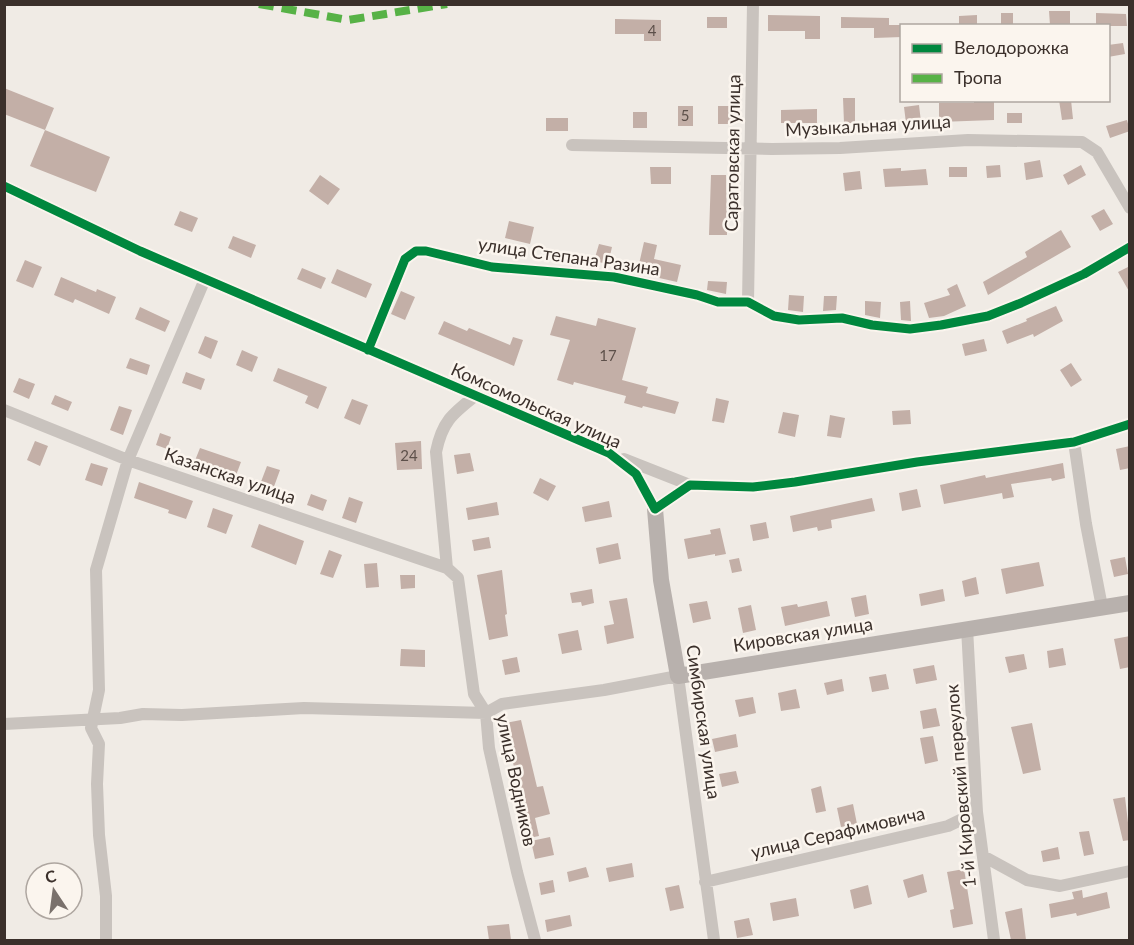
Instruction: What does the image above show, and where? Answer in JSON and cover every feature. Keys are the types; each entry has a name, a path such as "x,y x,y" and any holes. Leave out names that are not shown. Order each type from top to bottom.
{"main road":[{"name":"Симбирская улица","path":"654,508 662,580 678,676"},
{"name":"Кировская улица","path":"678,676 1130,603"}],"street":[{"name":"Саратовская улица","path":"748,302 753,4"},
{"name":"Музыкальная улица","path":"572,145 840,148 968,140 1082,142 1097,152 1130,208"},
{"name":"Комсомольская улица","path":"4,186 140,251 609,453 636,474 654,508"},
{"name":"улица Степана Разина","path":"368,350 405,259 416,252 426,251 492,267 614,277 718,302 748,302 774,316 799,320 842,318 872,325 910,329 941,326 987,316 1084,274 1130,247"},
{"path":"106,940 106,896 99,835 97,784 99,744 91,728 99,690 96,570 128,460 205,279"},
{"name":"улица Водников","path":"475,396 452,414 439,436 436,452 447,567 458,578 474,694 486,713 492,760 521,891 535,940"},
{"name":"Казанская улица","path":"4,410 128,460 447,567"},
{"path":"609,453 690,484 753,487 917,462 1074,442 1130,424"},
{"path":"1074,442 1086,524 1102,607"},
{"path":"654,508 690,484"},
{"name":"1-й Кировский переулок","path":"967,628 977,812 994,940"},
{"name":"Кировская улица","path":"486,713 502,704 604,690 678,676"},
{"name":"Симбирская улица","path":"678,676 714,940"},
{"path":"4,724 143,714 182,715 304,708 486,713"},
{"name":"улица Серафимовича","path":"705,882 948,826 977,812"},
{"path":"983,856 1027,880 1060,886 1130,871"}],"building":[{"path":"1049,11 1070,11 1070,24 1050,24"},
{"path":"1001,13 1013,13 1013,24 1001,24"},
{"path":"1096,13 1126,14 1127,26 1096,24"},
{"path":"768,15 820,16 820,39 805,39 805,31 768,31"},
{"path":"977,15 977,24 959,24 959,16"},
{"path":"707,17 727,17 727,28 707,28"},
{"path":"841,17 889,18 889,25 900,25 900,37 874,38 874,28 841,28"},
{"path":"615,19 661,20 661,41 644,41 644,34 615,34"},
{"path":"1123,43 1125,54 1110,57 1110,45"},
{"path":"4,88 54,108 45,130 4,114"},
{"path":"843,98 855,98 855,123 844,123"},
{"path":"994,102 994,120 939,122 939,103"},
{"path":"1059,102 1071,102 1073,119 1062,120"},
{"path":"919,105 921,122 906,123 904,107"},
{"path":"678,106 693,106 693,126 678,126"},
{"path":"718,106 733,106 733,124 718,124"},
{"path":"817,109 817,123 781,123 781,110"},
{"path":"633,112 647,112 647,128 633,128"},
{"path":"1007,113 1022,113 1022,123 1007,123"},
{"path":"546,118 568,118 568,131 546,131"},
{"path":"1127,120 1130,131 1110,138 1106,126"},
{"path":"45,130 110,157 96,192 30,166"},
{"path":"1040,160 1043,177 1026,180 1024,163"},
{"path":"1000,165 1001,177 987,178 986,166"},
{"path":"1081,165 1086,175 1068,185 1063,175"},
{"path":"650,167 671,167 671,184 651,184"},
{"path":"949,167 967,167 967,177 949,177"},
{"path":"901,168 901,171 926,169 928,185 885,187 883,169"},
{"path":"860,171 862,189 845,191 843,173"},
{"path":"320,175 340,189 328,205 309,191"},
{"path":"711,175 726,175 727,235 709,235"},
{"path":"1104,209 1113,224 1100,231 1091,216"},
{"path":"180,211 198,218 192,232 174,225"},
{"path":"509,221 534,227 530,244 505,238"},
{"path":"1061,230 1071,247 988,295 983,282 1027,257 1025,252"},
{"path":"233,236 256,245 251,258 228,248"},
{"path":"644,242 657,245 654,259 681,265 677,282 637,273"},
{"path":"599,244 612,247 608,264 594,261"},
{"path":"25,260 42,267 33,288 16,281"},
{"path":"1130,266 1130,293 1118,272"},
{"path":"302,268 326,278 321,289 297,279"},
{"path":"337,269 372,284 366,298 331,283"},
{"path":"61,277 96,292 97,289 116,297 109,314 75,299 73,303 54,295"},
{"path":"708,281 727,282 726,294 707,290"},
{"path":"957,284 966,306 944,316 929,318 924,303 950,295 947,289"},
{"path":"401,291 415,297 405,320 391,314"},
{"path":"789,295 804,296 803,312 788,310"},
{"path":"824,296 837,296 836,310 823,311"},
{"path":"865,301 881,302 880,318 865,315"},
{"path":"910,301 911,321 901,320 900,302"},
{"path":"1056,306 1063,321 1034,337 1033,334 1007,344 1002,331"},
{"path":"140,307 170,321 165,332 135,319"},
{"path":"556,316 596,326 598,318 636,328 622,380 648,387 646,393 679,402 675,414 624,403 626,396 574,382 573,385 557,380 570,340 550,335"},
{"path":"444,321 467,331 469,328 510,345 513,337 523,340 514,366 438,334"},
{"path":"205,336 218,341 211,359 198,353"},
{"path":"984,339 987,351 965,356 962,344"},
{"path":"242,350 258,357 252,372 236,365"},
{"path":"130,358 150,365 147,375 126,368"},
{"path":"1071,363 1082,380 1071,387 1060,370"},
{"path":"278,368 327,387 318,409 305,403 308,396 273,381"},
{"path":"186,372 205,379 201,390 182,383"},
{"path":"19,378 35,384 29,399 13,392"},
{"path":"55,395 72,402 68,411 51,404"},
{"path":"716,398 729,401 724,423 712,421"},
{"path":"352,399 368,405 360,425 344,418"},
{"path":"119,406 132,410 123,435 110,430"},
{"path":"910,410 911,424 893,425 892,411"},
{"path":"783,412 799,415 795,437 778,433"},
{"path":"830,415 845,418 841,438 827,436"},
{"path":"160,433 171,437 167,449 156,445"},
{"path":"35,441 48,446 40,466 27,460"},
{"path":"421,441 422,469 397,470 395,443"},
{"path":"1130,446 1130,468 1120,470 1116,449"},
{"path":"200,448 241,462 235,478 194,463"},
{"path":"470,453 474,471 457,474 454,455"},
{"path":"91,463 108,468 102,486 85,480"},
{"path":"1063,463 1065,478 1011,484 1014,497 1003,499 1002,493 944,504 940,485 985,475 986,478"},
{"path":"267,466 280,470 272,492 259,487"},
{"path":"540,478 556,486 548,501 533,493"},
{"path":"139,482 193,501 186,519 168,513 169,510 134,498"},
{"path":"917,489 921,507 902,511 899,493"},
{"path":"311,494 327,500 323,511 307,505"},
{"path":"349,497 363,502 356,523 342,518"},
{"path":"872,498 875,511 831,520 832,528 818,531 817,527 793,532 790,516"},
{"path":"609,501 612,517 585,522 582,507"},
{"path":"497,502 499,515 468,520 466,508"},
{"path":"213,508 233,515 226,534 207,527"},
{"path":"766,522 769,538 753,541 750,525"},
{"path":"259,524 304,541 296,565 251,547"},
{"path":"720,528 726,554 688,559 684,539 711,534 710,530"},
{"path":"489,537 491,548 474,551 472,540"},
{"path":"618,543 621,559 599,564 596,548"},
{"path":"329,550 342,555 333,578 320,574"},
{"path":"1125,557 1128,574 1114,577 1110,560"},
{"path":"739,558 742,571 732,573 729,560"},
{"path":"1039,562 1044,586 1006,594 1001,569"},
{"path":"377,563 379,587 366,588 364,564"},
{"path":"502,570 508,636 489,640 477,575"},
{"path":"400,575 415,575 415,588 401,589"},
{"path":"976,577 979,594 965,597 962,581"},
{"path":"592,589 594,603 582,606 581,602 572,603 570,593"},
{"path":"943,589 945,601 921,606 919,594"},
{"path":"866,595 869,614 855,617 851,598"},
{"path":"627,598 634,638 607,644 604,626 614,624 609,601"},
{"path":"707,601 711,619 693,623 689,604"},
{"path":"827,601 830,616 785,626 781,607 797,604 798,607"},
{"path":"751,605 756,630 743,633 738,608"},
{"path":"578,630 582,650 562,654 558,634"},
{"path":"1130,636 1130,667 1120,669 1114,639"},
{"path":"1063,648 1066,665 1049,668 1047,651"},
{"path":"401,649 425,650 425,667 400,666"},
{"path":"1024,654 1027,669 1009,673 1005,657"},
{"path":"517,657 520,672 505,675 502,660"},
{"path":"934,665 937,680 916,684 913,669"},
{"path":"886,674 889,689 872,692 869,677"},
{"path":"842,679 844,691 827,695 824,683"},
{"path":"796,689 800,708 781,711 778,693"},
{"path":"753,697 756,713 739,717 735,700"},
{"path":"936,708 940,726 923,729 920,711"},
{"path":"521,720 537,787 543,786 550,814 535,818 539,836 529,838 509,750 512,749 506,723"},
{"path":"1032,723 1041,770 1023,774 1011,727"},
{"path":"736,734 738,747 715,752 712,739"},
{"path":"933,736 938,761 925,764 920,738"},
{"path":"736,771 739,783 722,787 719,774"},
{"path":"821,786 826,811 816,813 811,789"},
{"path":"1125,797 1130,840 1123,841 1113,799"},
{"path":"853,804 857,824 841,827 837,808"},
{"path":"1089,831 1094,854 1084,856 1079,832"},
{"path":"550,837 554,855 535,859 531,841"},
{"path":"1058,847 1060,859 1043,862 1041,851"},
{"path":"632,863 634,877 609,882 606,868"},
{"path":"586,867 589,877 569,882 567,872"},
{"path":"964,869 973,924 953,928 950,910 954,909 947,872"},
{"path":"923,874 927,892 908,898 903,880"},
{"path":"553,880 555,892 541,895 539,883"},
{"path":"679,885 684,908 670,911 665,888"},
{"path":"868,885 872,904 854,909 850,890"},
{"path":"1082,890 1083,898 1107,892 1110,908 1077,916 1076,913 1051,918 1049,904 1074,899 1072,892"},
{"path":"796,898 799,916 773,921 770,903"},
{"path":"1022,908 1026,940 1011,940 1005,912"},
{"path":"570,915 572,926 547,932 545,920"},
{"path":"749,918 753,935 737,938 734,921"},
{"path":"509,924 511,940 489,940 487,926"}],"marked path":[{"path":"259,4 348,20 447,4"}],"cycle path":[{"path":"4,186 140,251 609,453 636,474 655,509 690,485 753,487 795,482 917,462 1074,442 1130,424"},
{"path":"368,350 405,259 416,251 426,251 492,267 614,277 697,295 718,302 748,302 774,316 799,320 842,318 872,325 910,329 988,316 1084,274 1130,247"}]}
